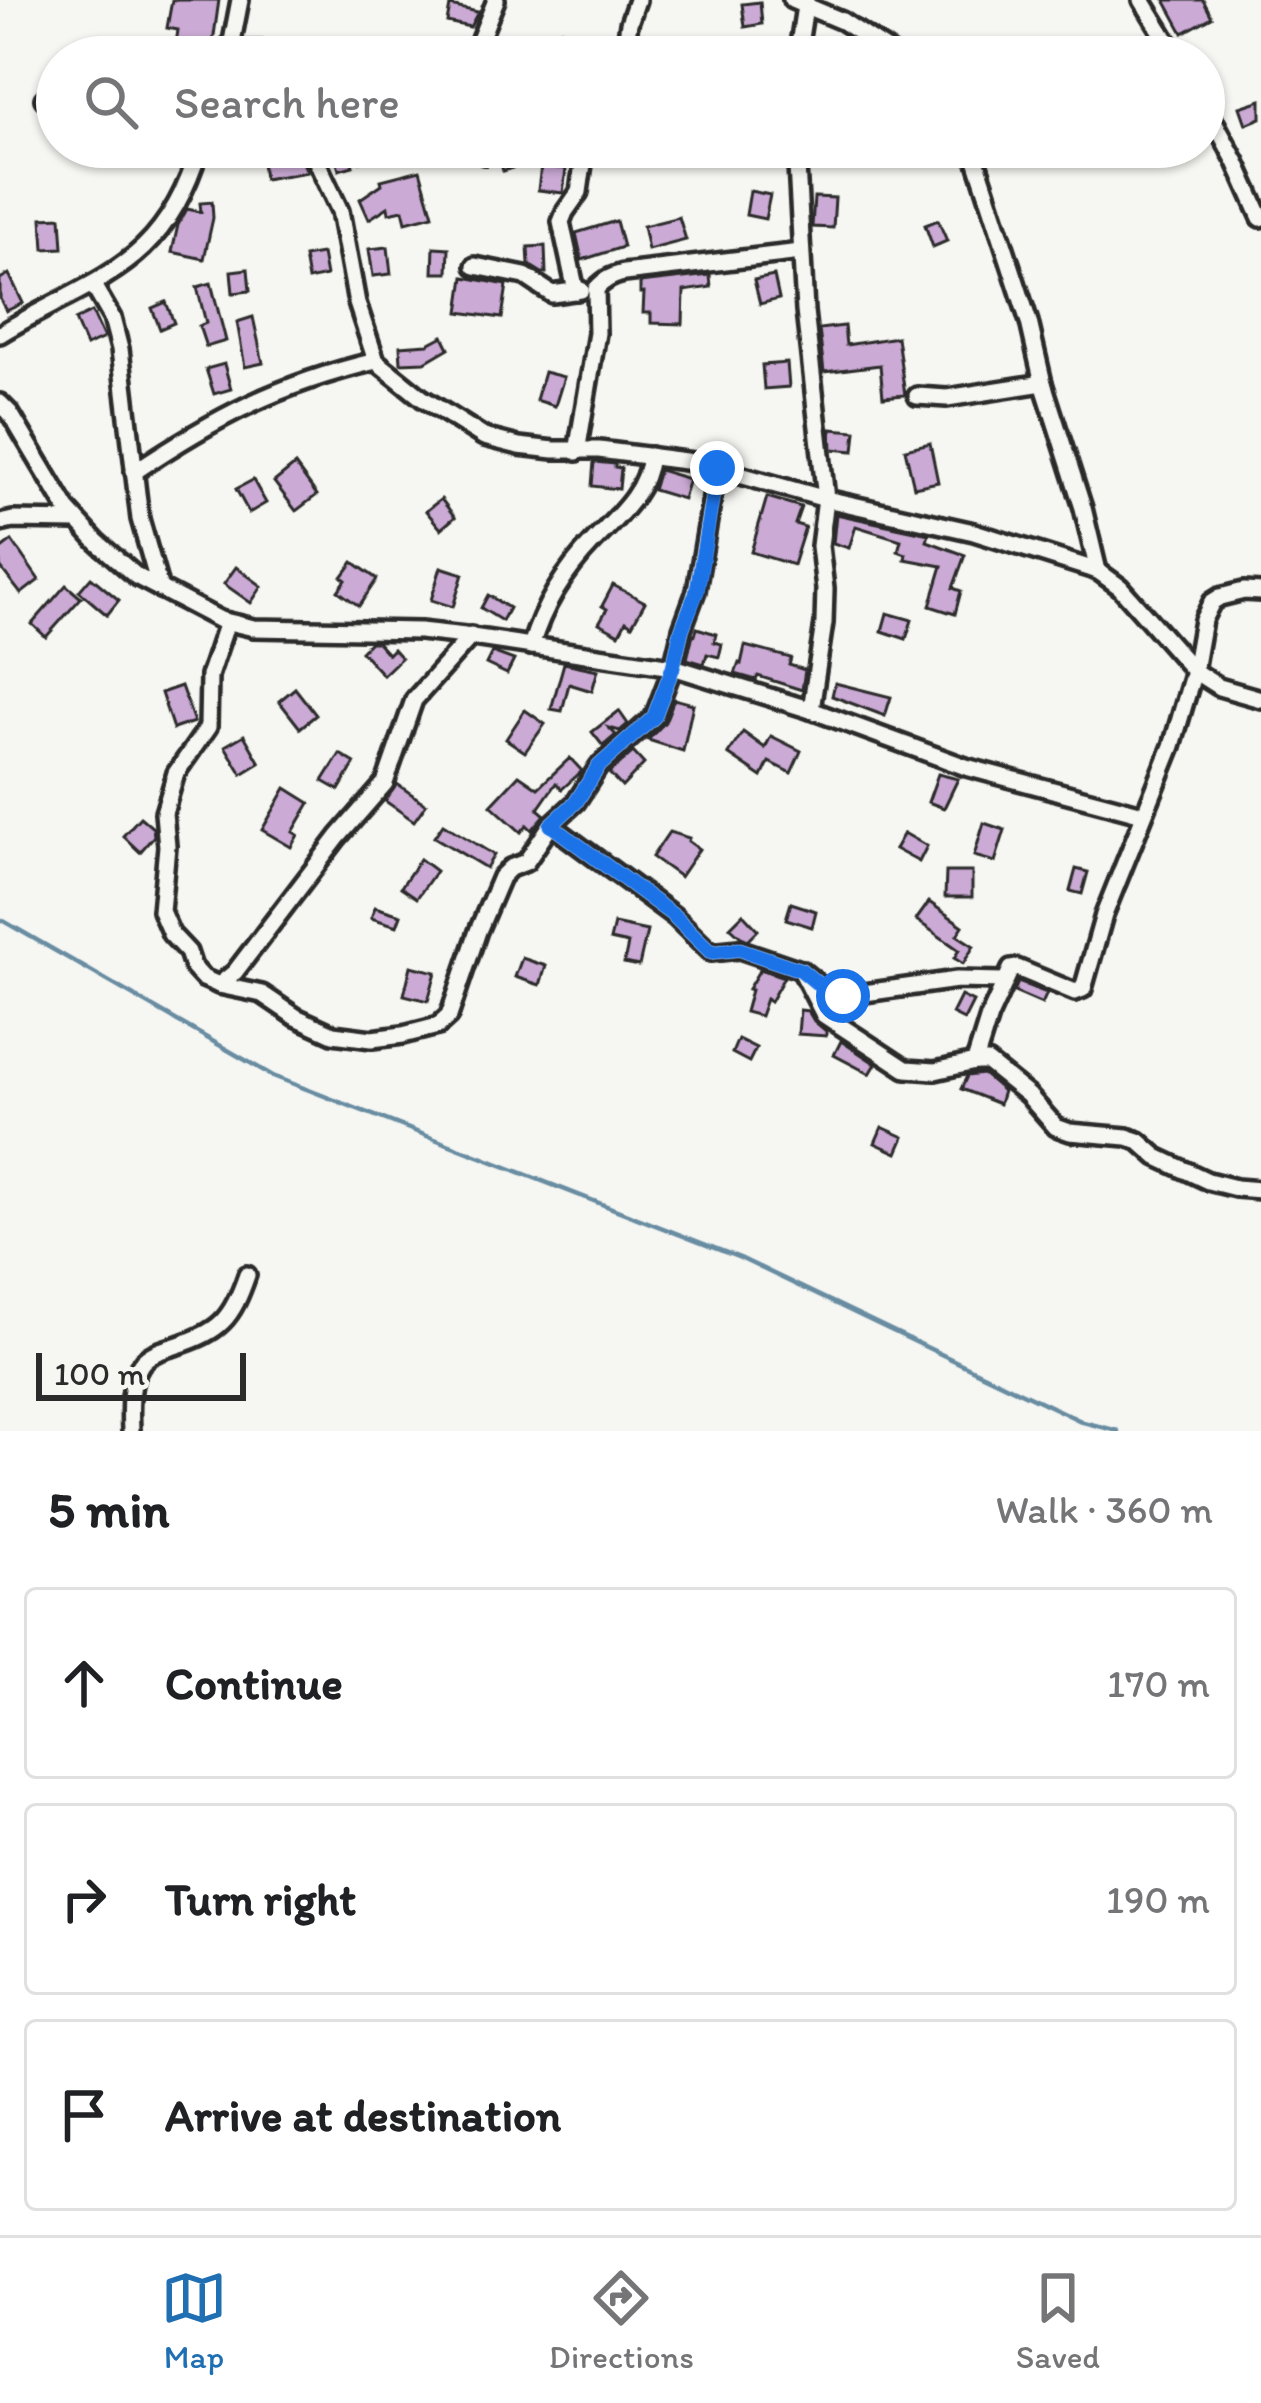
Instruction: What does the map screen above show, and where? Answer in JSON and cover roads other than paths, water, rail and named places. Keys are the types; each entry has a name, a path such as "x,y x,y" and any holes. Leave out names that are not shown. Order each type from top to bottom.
{"street":[{"path":"233,36 240,0"},
{"path":"481,36 496,0"},
{"path":"626,36 637,0"},
{"path":"1142,0 1165,36"},
{"path":"798,36 801,1 865,36"},
{"path":"1225,140 1261,218"},
{"path":"0,334 93,285 143,250 164,226 193,168"},
{"path":"320,168 340,212 357,303 376,361 422,398 484,437 520,446 599,450 717,468 826,499 974,532 1098,571 1141,609 1194,671 1219,687 1261,699"},
{"path":"576,291 562,222 577,198 583,168"},
{"path":"797,168 817,441 826,499 820,546 824,623 811,710"},
{"path":"979,168 1029,322 1098,571"},
{"path":"475,266 525,276 552,294 596,289 624,273 801,251"},
{"path":"93,285 112,318 120,349 140,519 160,589"},
{"path":"577,452 597,333 596,289"},
{"path":"134,472 194,431 248,403 337,370 376,361"},
{"path":"917,395 946,398 1043,382"},
{"path":"0,403 67,509 98,542 136,576 227,622 254,628 471,636 673,667 966,766 1143,814"},
{"path":"531,646 551,595 592,542 628,507 650,456"},
{"path":"227,622 209,676 208,727 176,773 164,813 167,846 161,911 170,934 188,952 198,974 220,985 262,994 333,1034 372,1039 438,1025 449,1016 501,877 526,862 599,766 654,717 697,591 717,468"},
{"path":"0,523 77,520"},
{"path":"975,1062 1011,969 1075,992 1083,989 1104,916 1172,746 1203,620 1212,602 1230,592 1261,592"},
{"path":"220,985 390,776 414,700 471,636"},
{"path":"551,825 674,916 711,952 739,949 801,970 829,993 843,996 957,980 1004,981"},
{"path":"801,970 824,1015 906,1069 935,1072 975,1062 992,1064 1056,1127 1127,1137 1208,1181 1261,1190"},
{"path":"130,1431 133,1386 143,1360 193,1341 226,1320 247,1275"}],"waterway":[{"path":"0,919 273,1076 740,1258 1083,1422 1118,1431"}]}
